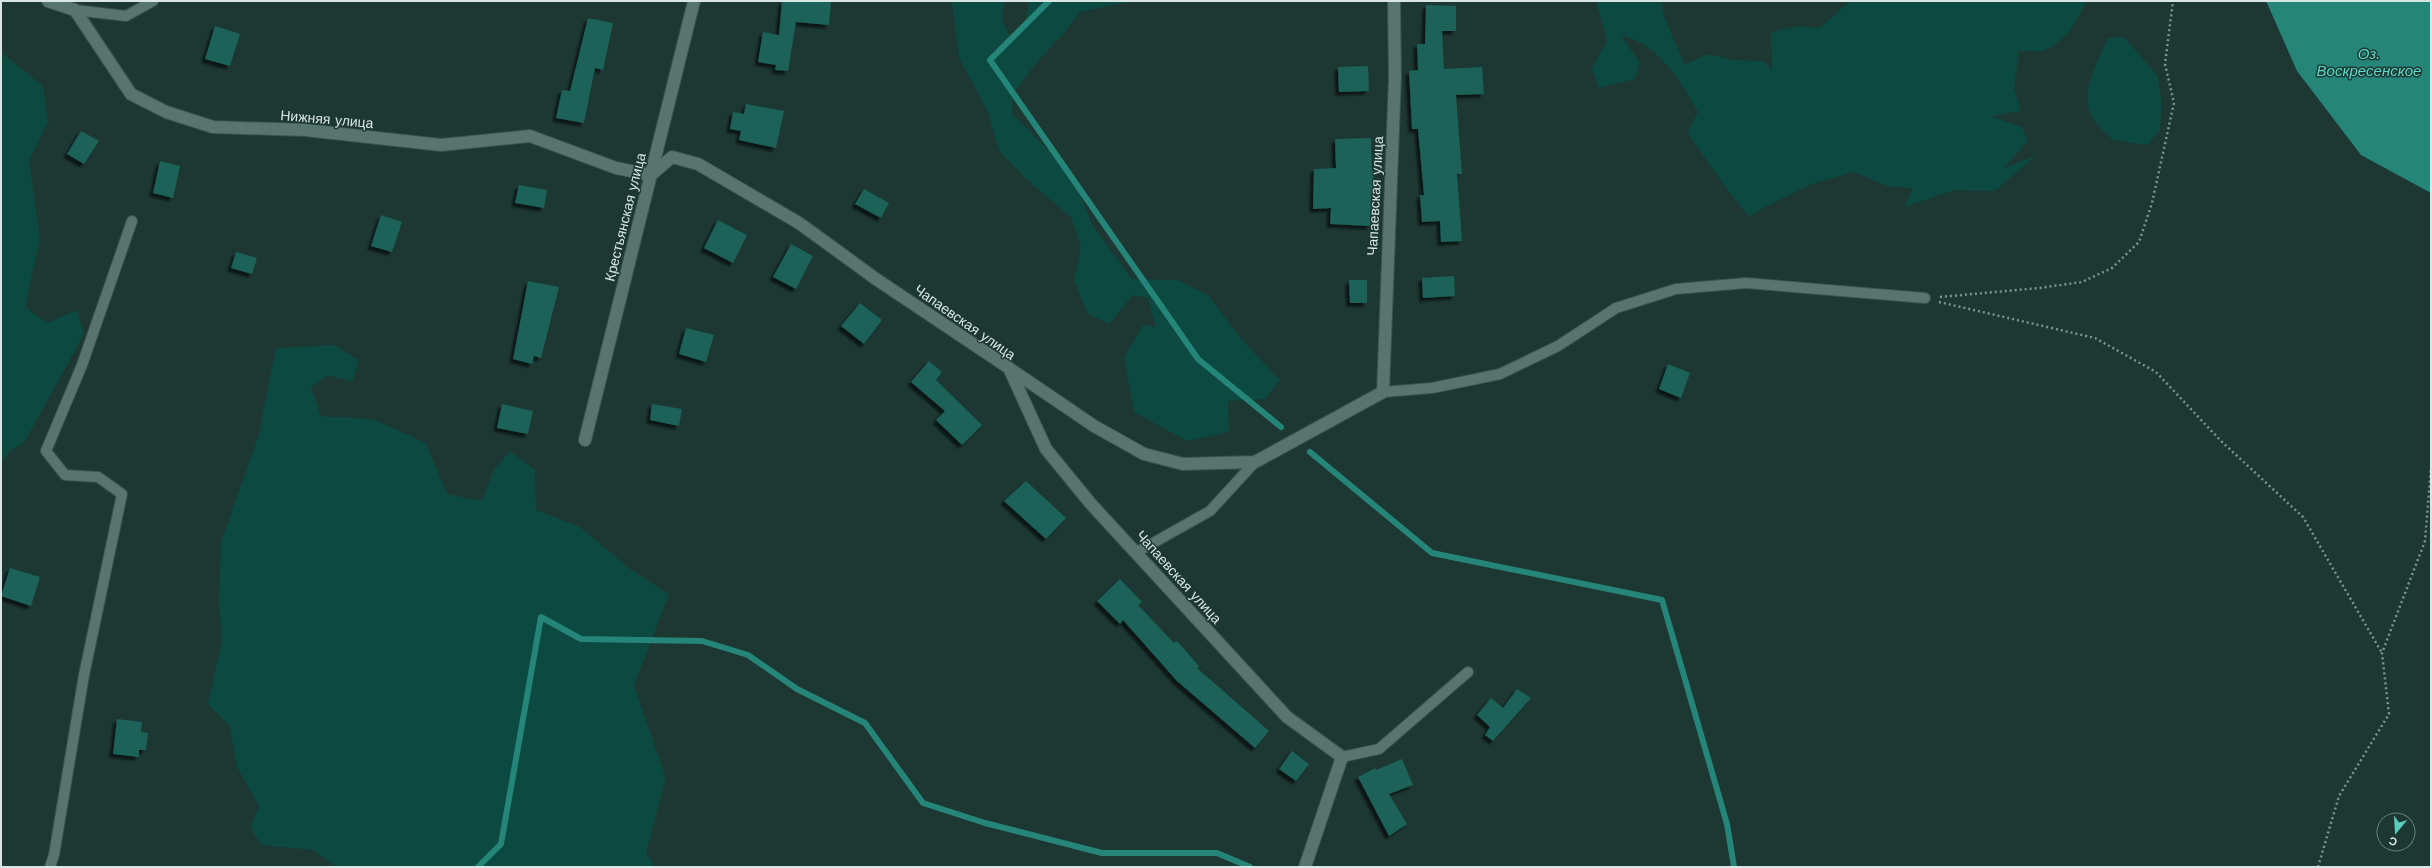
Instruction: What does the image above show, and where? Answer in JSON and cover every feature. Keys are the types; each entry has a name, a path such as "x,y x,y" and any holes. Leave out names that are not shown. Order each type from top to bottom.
{"street":[{"path":"48,1 75,10"},
{"name":"Крестьянская улица","path":"585,440 694,1"},
{"name":"Чапаевская улица","path":"1384,392 1395,77 1394,1"},
{"name":"Нижняя улица","path":"75,10 131,94 166,112 213,127 305,130 441,145 530,136 616,168 651,175"},
{"name":"Чапаевская улица","path":"651,175 672,157 698,164 799,223 876,279 1009,368 1046,449 1091,504 1137,552 1287,717 1342,757"},
{"path":"1009,368 1094,426 1144,454 1183,464 1255,462 1384,392"},
{"path":"1305,867 1342,757"}],"lane":[{"path":"75,10 126,16 153,1"},
{"path":"50,867 54,855 84,675 122,494 98,477 65,475 46,451 82,365 132,221"},
{"path":"1384,392 1432,388 1500,374 1558,346 1616,308 1676,289 1746,283 1925,298"},
{"path":"1137,552 1210,511 1255,462"},
{"path":"1342,757 1379,749 1468,672"}],"path":[{"path":"1925,298 2039,288 2082,282 2112,268 2139,242 2152,203 2174,103 2165,64 2173,1"},
{"path":"1925,298 2095,338 2156,372 2221,441 2303,517 2382,652 2389,714 2339,796 2318,867"},
{"path":"2382,652 2425,541 2431,467"}],"shaded area":[{"path":"952,1 1004,1 1002,21 1013,41 1025,28 1029,1 1133,1 1080,12 1013,93 1012,114 1072,173 1092,225 1132,279 1178,280 1208,295 1242,340 1280,380 1265,399 1228,401 1229,432 1187,441 1134,412 1124,357 1143,325 1156,327 1148,298 1133,295 1109,324 1088,314 1074,281 1081,246 1071,217 1026,179 999,151 988,112 959,58"},
{"path":"1596,1 1661,1 1665,19 1685,65 1708,54 1733,60 1764,61 1772,71 1771,32 1800,26 1820,28 1850,1 2086,1 2074,24 2056,44 2041,51 2019,51 2014,88 2021,111 1991,116 2022,127 2028,141 2004,168 2037,155 1995,191 1955,190 1904,207 1913,188 1887,186 1854,172 1812,184 1765,207 1749,217 1726,188 1687,132 1698,112 1676,76 1657,55 1647,47 1621,35 1640,63 1635,79 1599,88 1592,69 1607,40"},
{"path":"2124,37 2157,75 2162,103 2160,130 2147,145 2113,140 2096,123 2092,117 2089,107 2088,97 2091,77 2108,38"},
{"path":"1,52 43,86 48,122 29,161 40,238 25,307 47,323 77,310 84,334 24,443 11,450 1,463"},
{"path":"334,345 359,360 352,382 328,375 311,387 321,416 373,419 426,443 447,494 482,501 493,471 510,451 535,470 536,510 580,527 630,569 669,594 634,686 666,778 646,853 655,867 337,867 312,850 261,845 250,827 259,806 237,767 230,727 208,704 222,640 219,603 221,542 259,434 276,348"}],"water":[{"name":"Оз. Воскресенское","path":"2264,1 2431,1 2431,193 2361,155 2297,71 2267,3"}],"building":[{"path":"782,1 831,1 829,25 796,22 788,71 775,70 776,65 758,62 763,32 779,35"},
{"path":"1426,5 1456,6 1456,31 1442,31 1444,69 1482,67 1484,94 1456,95 1462,174 1457,174 1462,241 1441,242 1440,221 1422,222 1420,195 1424,195 1418,129 1412,129 1409,71 1418,70 1417,44 1425,44"},
{"path":"588,18 613,23 603,70 595,68 584,123 556,118 562,90 570,91"},
{"path":"215,26 240,34 230,66 205,59"},
{"path":"1368,66 1369,91 1339,92 1338,67"},
{"path":"746,104 784,111 776,148 739,140 741,131 730,129 733,112 744,114"},
{"path":"81,131 99,141 84,164 67,154"},
{"path":"1371,138 1372,171 1374,171 1370,226 1330,224 1331,208 1313,209 1314,169 1336,168 1335,139"},
{"path":"160,161 180,166 173,198 153,193"},
{"path":"519,185 547,190 544,208 515,203"},
{"path":"864,189 889,203 881,218 855,204"},
{"path":"381,215 402,222 392,252 371,246"},
{"path":"718,220 747,235 733,263 704,248"},
{"path":"791,244 813,256 796,289 773,277"},
{"path":"236,252 257,258 252,274 231,268"},
{"path":"1454,276 1455,296 1423,298 1422,278"},
{"path":"1349,280 1367,280 1367,303 1350,303"},
{"path":"528,281 559,287 541,358 534,356 532,364 513,359"},
{"path":"860,303 882,320 864,344 841,326"},
{"path":"686,328 714,335 706,362 679,354"},
{"path":"929,361 942,372 936,380 982,425 962,445 936,420 945,411 911,382"},
{"path":"1668,364 1690,373 1681,398 1659,389"},
{"path":"502,404 533,411 528,434 497,428"},
{"path":"652,404 682,409 679,426 650,420"},
{"path":"1026,481 1066,518 1046,539 1004,501"},
{"path":"10,568 40,577 31,606 1,596"},
{"path":"1120,579 1142,602 1138,605 1174,643 1177,641 1199,666 1197,668 1269,731 1255,748 1177,681 1123,620 1120,624 1097,601"},
{"path":"1517,689 1531,698 1493,741 1485,735 1490,727 1477,715 1491,698 1503,708"},
{"path":"117,719 142,722 141,732 148,733 146,750 139,750 139,757 113,754"},
{"path":"1292,751 1309,764 1296,781 1279,769"},
{"path":"1402,759 1413,785 1389,794 1407,824 1389,836 1358,777 1375,768 1376,770"}],"waterway":[{"path":"1049,1 990,60 1198,359 1281,427"},
{"path":"1310,452 1432,553 1662,600 1727,824 1734,867"},
{"path":"478,867 501,844 541,617 581,639 702,641 748,655 797,689 865,723 923,803 985,823 1102,853 1217,853 1250,867"}]}
